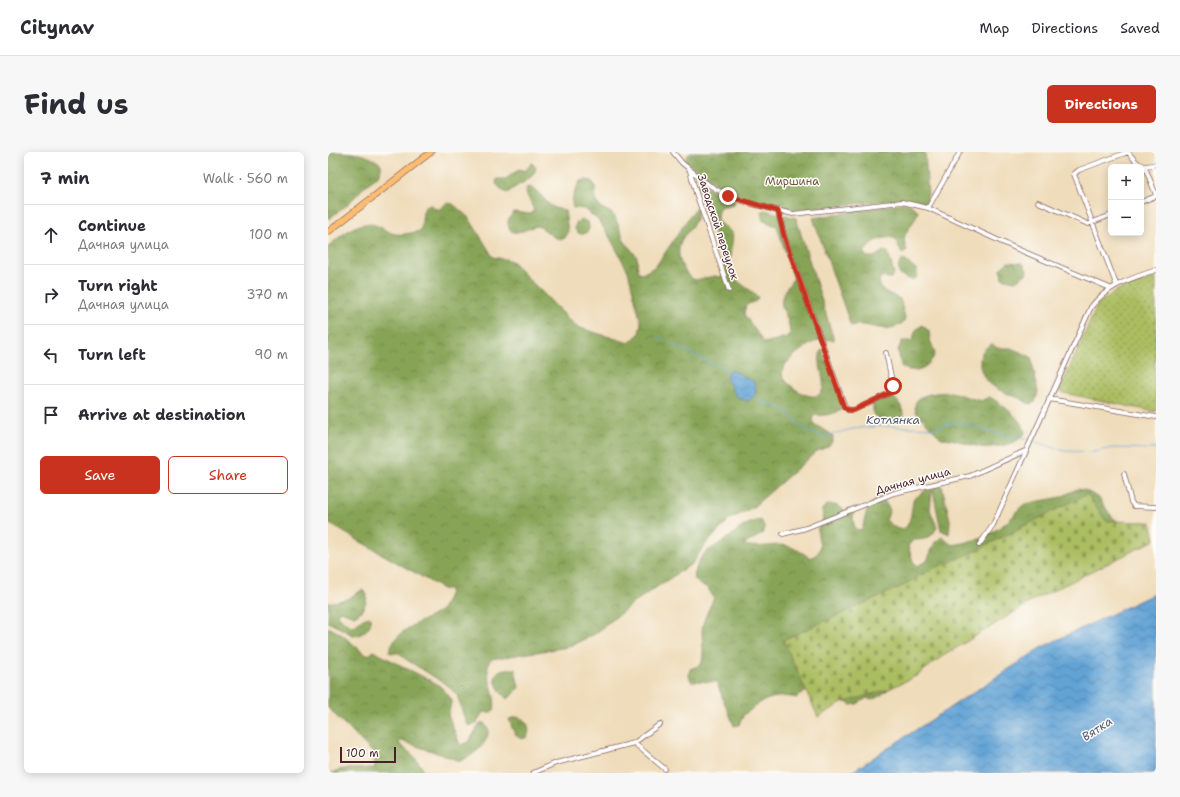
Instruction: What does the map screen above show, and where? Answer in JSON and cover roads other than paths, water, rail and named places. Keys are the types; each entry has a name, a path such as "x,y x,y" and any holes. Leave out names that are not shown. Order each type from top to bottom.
{"highway":[{"path":"328,232 431,152"}],"street":[{"name":"Заводской переулок","path":"673,152 690,170 696,193 728,290"},
{"path":"928,208 960,152"},
{"path":"1116,284 1074,174 1079,170 1128,152 1140,165 1145,167 1156,164"},
{"path":"1144,201 1156,195 1145,167"},
{"path":"690,170 709,185 728,196 778,211 804,214 902,202 928,208 1015,248 1110,288"},
{"path":"1038,202 1088,224 1108,216"},
{"path":"778,211 784,236 844,407 848,410 854,410 890,393 893,386 886,353"},
{"path":"979,545 993,525 1091,307 1116,284 1156,270"},
{"path":"1049,399 1156,417"},
{"name":"Дачная улица","path":"783,534 806,528 894,493 970,476 1025,451"},
{"path":"1124,474 1134,506 1156,507"},
{"path":"533,773 556,763 634,743 660,724"},
{"path":"634,743 665,769"}],"water":[{"path":"728,371 734,371 754,382 756,393 751,399 748,401 738,398 726,378"},
{"name":"Вятка","path":"1156,593 1156,773 850,773 1044,646"}],"waterway":[{"name":"Котлянка","path":"658,337 729,372"},
{"name":"Котлянка","path":"755,396 760,401 784,409 803,428 822,437 852,429 879,426 935,428 955,422 999,434 1030,440"},
{"name":"Котлянка","path":"1033,441 1065,451 1095,452 1112,448 1156,449"}],"park label":[{"name":"Миршина","path":"792,181"}]}
